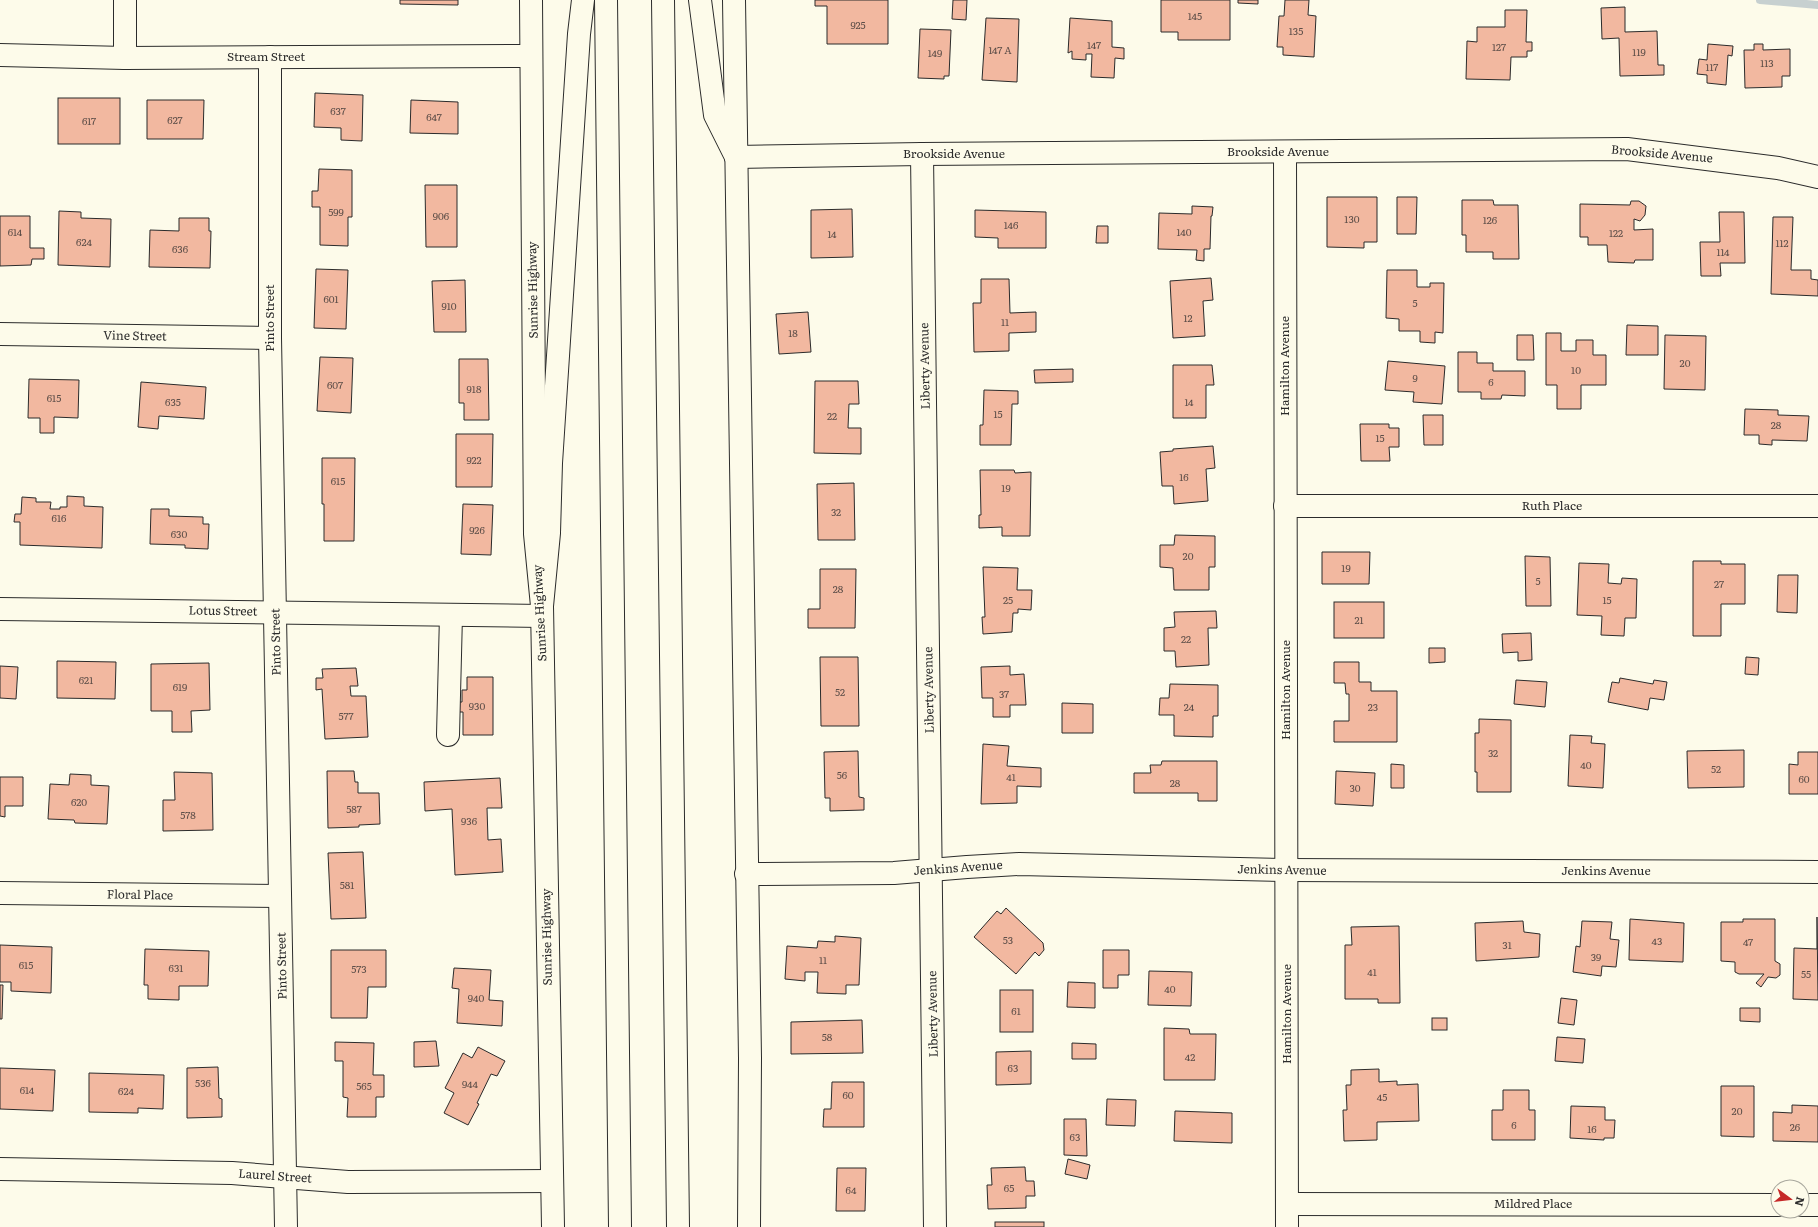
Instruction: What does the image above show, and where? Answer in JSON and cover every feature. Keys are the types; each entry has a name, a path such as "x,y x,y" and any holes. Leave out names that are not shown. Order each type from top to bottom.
{"main road":[{"path":"125,58 126,0"},
{"name":"Sunrise Highway","path":"531,0 535,534 542,611 552,1227"},
{"path":"542,611 549,533 551,462 579,34 583,0"},
{"path":"606,0 620,1227"},
{"path":"663,0 678,1227"},
{"path":"700,0 715,115 736,157"},
{"path":"734,0 746,874 750,1058 749,1227"},
{"name":"Stream Street","path":"0,56 125,58 531,56"},
{"name":"Pinto Street","path":"270,57 270,338 286,1227"},
{"name":"Brookside Avenue","path":"736,157 922,154 1627,149 1778,168 1818,177"},
{"name":"Hamilton Avenue","path":"1285,152 1287,1227"},
{"name":"Liberty Avenue","path":"922,154 935,1227"},
{"name":"Vine Street","path":"0,334 270,338"},
{"name":"Ruth Place","path":"1285,506 1818,506"},
{"name":"Lotus Street","path":"0,609 451,615 542,611"},
{"path":"448,735 451,615"},
{"name":"Jenkins Avenue","path":"746,874 894,873 1019,864 1286,870 1818,872"},
{"name":"Floral Place","path":"0,893 280,896"},
{"name":"Laurel Street","path":"0,1169 232,1173 348,1182 551,1181"},
{"name":"Mildred Place","path":"1287,1204 1770,1205"}],"building":[{"path":"400,0 458,0 458,5 400,4"},
{"path":"815,0 888,0 888,44 827,44 827,6 815,6"},
{"path":"953,0 967,0 966,20 952,19"},
{"path":"1161,0 1230,0 1230,40 1178,40 1178,32 1161,32"},
{"path":"1238,0 1258,0 1258,4 1238,3"},
{"path":"1285,0 1309,0 1308,15 1316,16 1314,57 1283,55 1283,47 1277,47 1279,16 1284,16"},
{"path":"1625,7 1625,32 1657,31 1658,65 1664,65 1664,75 1620,76 1619,38 1602,39 1601,8"},
{"path":"1505,10 1527,10 1526,42 1532,42 1532,51 1527,51 1527,57 1511,57 1510,80 1466,79 1467,41 1477,42 1477,27 1505,27"},
{"path":"986,18 1019,19 1017,82 982,80"},
{"path":"1070,18 1112,21 1112,47 1124,48 1124,59 1115,58 1114,78 1091,77 1092,54 1086,54 1086,60 1072,59 1072,51 1068,53"},
{"path":"920,29 951,30 949,76 944,76 944,79 918,78"},
{"path":"1708,44 1733,46 1732,56 1728,55 1726,85 1707,83 1707,75 1697,74 1699,59 1707,60"},
{"path":"1754,44 1763,44 1763,50 1790,49 1790,76 1782,76 1782,87 1745,88 1744,50 1754,50"},
{"path":"315,93 363,95 362,141 341,140 341,128 314,127"},
{"path":"58,98 120,98 120,144 58,144"},
{"path":"147,100 204,100 203,139 147,139"},
{"path":"411,100 458,102 458,134 410,133"},
{"path":"319,169 352,170 352,217 348,217 348,246 320,245 320,207 312,207 312,191 318,191"},
{"path":"425,185 457,185 457,247 426,247"},
{"path":"1327,197 1377,197 1377,242 1364,242 1364,248 1327,247"},
{"path":"1397,197 1417,197 1416,234 1397,234"},
{"path":"1462,200 1493,200 1494,205 1518,205 1519,259 1493,259 1493,252 1466,252 1466,235 1462,235"},
{"path":"1631,201 1639,201 1646,206 1645,215 1640,221 1634,219 1634,230 1653,229 1653,260 1635,260 1634,263 1608,262 1607,245 1588,245 1588,237 1580,237 1580,204 1630,205"},
{"path":"1192,206 1213,207 1211,216 1210,249 1204,249 1204,261 1196,260 1197,250 1158,249 1159,213 1192,214"},
{"path":"852,209 853,257 811,258 811,210"},
{"path":"975,210 1046,212 1046,248 998,248 998,238 975,237"},
{"path":"59,211 81,212 81,218 111,219 110,267 58,265"},
{"path":"1719,212 1744,212 1745,263 1720,263 1721,276 1701,276 1700,242 1720,242"},
{"path":"0,216 30,216 30,248 44,248 44,259 32,259 31,265 0,266"},
{"path":"1773,217 1793,217 1791,270 1811,270 1811,279 1818,280 1818,296 1771,294"},
{"path":"179,218 209,218 209,231 211,231 210,268 149,267 150,230 179,231"},
{"path":"1097,226 1108,226 1108,243 1096,243"},
{"path":"316,269 348,270 346,329 314,328"},
{"path":"1387,270 1417,270 1417,287 1430,287 1430,283 1444,283 1443,333 1435,332 1435,343 1420,342 1420,331 1399,331 1399,319 1386,318"},
{"path":"1211,278 1213,300 1203,301 1205,336 1173,338 1170,281"},
{"path":"981,279 1009,279 1010,313 1036,312 1036,332 1009,333 1009,351 974,352 973,303 981,303"},
{"path":"465,280 466,332 434,332 432,281"},
{"path":"808,312 811,352 779,354 776,314"},
{"path":"1627,325 1658,326 1658,355 1626,355"},
{"path":"1546,333 1561,333 1561,351 1576,351 1576,340 1593,340 1593,355 1606,355 1606,385 1581,385 1581,409 1557,409 1557,385 1546,385"},
{"path":"1517,335 1533,335 1534,360 1517,360"},
{"path":"1665,335 1706,336 1705,390 1664,389"},
{"path":"1458,352 1477,352 1477,363 1493,363 1493,371 1525,371 1525,396 1502,395 1501,399 1481,399 1481,392 1458,392"},
{"path":"320,357 353,358 351,413 317,411"},
{"path":"459,359 488,359 489,420 464,420 464,403 459,403"},
{"path":"1388,361 1445,366 1442,404 1413,402 1414,392 1385,390"},
{"path":"1173,365 1212,365 1214,385 1206,385 1206,418 1173,418"},
{"path":"1073,369 1073,382 1035,383 1034,370"},
{"path":"29,379 79,380 78,418 54,417 54,433 40,433 40,418 28,418"},
{"path":"815,381 858,381 859,404 849,404 848,428 861,428 861,454 814,453"},
{"path":"141,382 206,387 204,419 159,416 158,429 138,427"},
{"path":"984,390 1018,391 1018,404 1012,404 1011,445 980,445 980,425 983,425"},
{"path":"1745,409 1778,410 1778,415 1809,416 1807,441 1772,440 1772,445 1759,444 1759,435 1744,435"},
{"path":"1423,415 1443,415 1443,445 1424,445"},
{"path":"1360,424 1389,424 1389,428 1399,428 1399,447 1389,447 1390,461 1361,461"},
{"path":"456,434 493,434 492,487 456,487"},
{"path":"1213,446 1215,468 1206,469 1208,501 1174,504 1173,486 1162,486 1160,452 1173,451 1173,449"},
{"path":"322,458 355,458 354,541 324,541"},
{"path":"980,470 1014,470 1015,473 1031,472 1030,536 1002,536 1002,527 979,528 979,515 981,515"},
{"path":"854,483 855,540 818,540 817,484"},
{"path":"67,496 84,497 84,506 103,507 102,548 20,545 20,522 14,522 15,514 21,514 22,497 36,498 36,502 51,502 50,509 60,509 60,507 67,507"},
{"path":"463,504 493,505 491,555 461,554"},
{"path":"151,509 169,509 169,516 203,517 203,524 209,524 208,549 185,548 185,545 150,544"},
{"path":"1175,535 1215,536 1215,567 1209,567 1209,590 1174,590 1173,568 1160,567 1160,545 1174,545"},
{"path":"1322,552 1370,552 1369,584 1322,584"},
{"path":"1525,556 1550,557 1551,606 1526,606"},
{"path":"1693,561 1721,561 1721,564 1745,564 1745,604 1721,604 1721,636 1693,636"},
{"path":"1579,563 1609,564 1608,583 1621,584 1622,578 1637,579 1636,618 1625,618 1624,636 1601,635 1602,616 1577,615"},
{"path":"983,567 1018,568 1017,590 1032,590 1031,610 1018,609 1018,613 1013,613 1012,632 983,634 982,617 985,617"},
{"path":"820,569 856,569 855,628 808,628 808,609 820,609"},
{"path":"1778,575 1798,575 1797,613 1777,612"},
{"path":"1334,602 1384,602 1384,638 1334,638"},
{"path":"1216,611 1217,628 1208,628 1209,665 1176,667 1175,651 1164,651 1164,628 1175,627 1174,612"},
{"path":"1531,633 1532,660 1518,661 1518,652 1503,653 1502,634"},
{"path":"1429,648 1445,648 1445,662 1429,663"},
{"path":"820,657 858,657 859,726 821,726"},
{"path":"1746,657 1759,658 1758,675 1745,674"},
{"path":"57,661 116,662 115,699 57,698"},
{"path":"1334,662 1359,662 1359,682 1371,682 1371,691 1397,691 1397,742 1334,742 1334,721 1349,721 1349,694 1346,694 1345,683 1334,683"},
{"path":"209,663 210,710 191,711 192,732 172,732 172,711 151,711 151,664"},
{"path":"0,666 18,667 16,699 0,698"},
{"path":"1010,666 1010,675 1024,674 1026,705 1010,705 1010,717 993,717 993,698 982,698 981,667"},
{"path":"356,668 358,686 350,686 351,696 366,696 368,737 325,739 322,689 316,690 316,678 323,678 322,669"},
{"path":"467,677 493,677 493,735 463,735 463,712 455,712 455,702 462,702 462,690 467,690"},
{"path":"1620,678 1653,684 1654,680 1667,682 1664,700 1650,698 1648,710 1608,702 1612,682 1619,683"},
{"path":"1516,680 1547,682 1545,707 1514,704"},
{"path":"1170,684 1218,685 1218,716 1213,716 1213,737 1174,736 1174,715 1159,715 1160,698 1169,698"},
{"path":"1062,703 1093,704 1093,733 1062,733"},
{"path":"1479,719 1511,720 1511,792 1477,792 1477,772 1475,772 1475,733 1479,733"},
{"path":"1570,735 1592,736 1591,743 1605,744 1603,788 1568,786"},
{"path":"983,744 1009,746 1007,766 1041,768 1041,787 1017,786 1017,803 981,804"},
{"path":"1744,750 1744,787 1688,788 1687,751"},
{"path":"858,751 859,797 864,798 864,810 830,811 830,798 825,798 824,752"},
{"path":"1798,752 1818,752 1818,794 1789,794 1789,764 1798,765"},
{"path":"1162,761 1217,761 1217,801 1198,801 1198,793 1134,793 1134,773 1151,773 1150,765 1161,765"},
{"path":"1391,764 1404,765 1404,788 1391,788"},
{"path":"327,771 354,771 355,782 358,782 358,793 379,793 380,824 359,825 359,827 328,828"},
{"path":"1336,771 1375,773 1373,806 1335,804"},
{"path":"174,772 212,773 213,830 163,831 163,800 175,800"},
{"path":"70,774 91,775 91,785 109,786 107,824 75,823 74,820 48,819 50,784 69,785"},
{"path":"0,777 23,777 23,806 5,806 5,817 0,816"},
{"path":"500,778 502,808 487,808 488,840 501,839 503,872 455,875 452,809 425,811 424,782"},
{"path":"363,852 366,918 331,919 328,853"},
{"path":"1006,908 1043,943 1044,950 1039,956 1035,952 1016,974 974,937 997,911 1001,914"},
{"path":"1817,917 1818,1000 1793,999 1794,948 1817,949"},
{"path":"1630,919 1684,923 1683,962 1629,960"},
{"path":"1743,919 1775,919 1775,961 1780,964 1780,975 1776,978 1768,977 1761,987 1756,983 1764,974 1739,974 1735,972 1735,962 1721,961 1721,922 1743,922"},
{"path":"1523,921 1524,932 1540,934 1539,957 1476,961 1475,923"},
{"path":"1582,921 1612,922 1610,939 1619,940 1616,967 1602,966 1601,976 1573,972 1576,946 1580,947"},
{"path":"1399,926 1400,1003 1378,1003 1378,999 1345,999 1345,945 1352,945 1351,927"},
{"path":"835,936 861,938 859,985 846,985 846,994 817,993 818,972 805,972 805,981 785,979 787,946 817,948 818,941 835,942"},
{"path":"0,945 52,947 51,993 11,991 11,982 0,982"},
{"path":"145,949 209,951 208,986 179,986 179,1000 148,999 148,985 144,985"},
{"path":"331,950 386,950 386,987 368,987 367,1018 331,1018"},
{"path":"1103,950 1129,950 1129,975 1118,975 1118,988 1103,988"},
{"path":"454,968 491,970 489,1000 503,1001 502,1026 457,1023 459,989 452,988"},
{"path":"1149,971 1192,972 1191,1006 1148,1005"},
{"path":"1068,982 1095,983 1095,1008 1067,1007"},
{"path":"0,985 3,985 2,1019 0,1019"},
{"path":"1000,990 1033,990 1033,1032 1000,1032"},
{"path":"1561,998 1577,1000 1574,1025 1558,1023"},
{"path":"1740,1008 1760,1008 1760,1022 1740,1021"},
{"path":"1432,1018 1447,1018 1447,1030 1432,1030"},
{"path":"862,1020 863,1053 791,1054 791,1022"},
{"path":"1164,1028 1189,1029 1190,1034 1216,1034 1215,1080 1164,1080"},
{"path":"1557,1037 1585,1039 1583,1063 1555,1061"},
{"path":"436,1041 439,1066 414,1067 414,1042"},
{"path":"335,1042 374,1043 373,1075 384,1075 384,1097 376,1097 376,1117 347,1117 348,1098 343,1097 343,1061 335,1061"},
{"path":"1072,1043 1096,1044 1096,1059 1072,1059"},
{"path":"478,1047 505,1061 497,1076 491,1074 477,1103 479,1104 468,1125 444,1113 454,1093 445,1088 463,1053 472,1058"},
{"path":"1031,1051 1031,1084 996,1085 996,1052"},
{"path":"218,1067 219,1098 222,1099 222,1117 187,1118 187,1068"},
{"path":"0,1068 55,1070 53,1111 0,1109"},
{"path":"1379,1069 1379,1082 1397,1081 1397,1085 1418,1084 1419,1121 1377,1122 1377,1140 1344,1141 1343,1110 1347,1110 1346,1085 1351,1085 1351,1070"},
{"path":"89,1073 164,1075 163,1109 138,1108 138,1113 89,1112"},
{"path":"832,1082 864,1082 864,1127 823,1127 824,1109 831,1109"},
{"path":"1721,1086 1754,1086 1754,1137 1721,1136"},
{"path":"1503,1090 1529,1090 1529,1110 1535,1110 1535,1140 1492,1140 1492,1110 1503,1110"},
{"path":"1107,1099 1136,1100 1135,1126 1106,1125"},
{"path":"1792,1105 1818,1106 1818,1142 1773,1141 1773,1112 1792,1113"},
{"path":"1571,1106 1605,1107 1605,1120 1615,1120 1614,1138 1604,1138 1604,1140 1570,1138"},
{"path":"1175,1111 1232,1113 1232,1143 1174,1141"},
{"path":"1064,1119 1086,1119 1087,1156 1064,1155"},
{"path":"1068,1159 1090,1165 1087,1179 1065,1174"},
{"path":"1025,1167 1026,1181 1034,1181 1035,1196 1026,1196 1026,1208 988,1209 987,1185 992,1185 991,1168"},
{"path":"837,1168 866,1168 865,1211 836,1211"},
{"path":"995,1222 1044,1222 1044,1227 995,1227"}],"waterway":[{"path":"1760,0 1818,5"}]}
